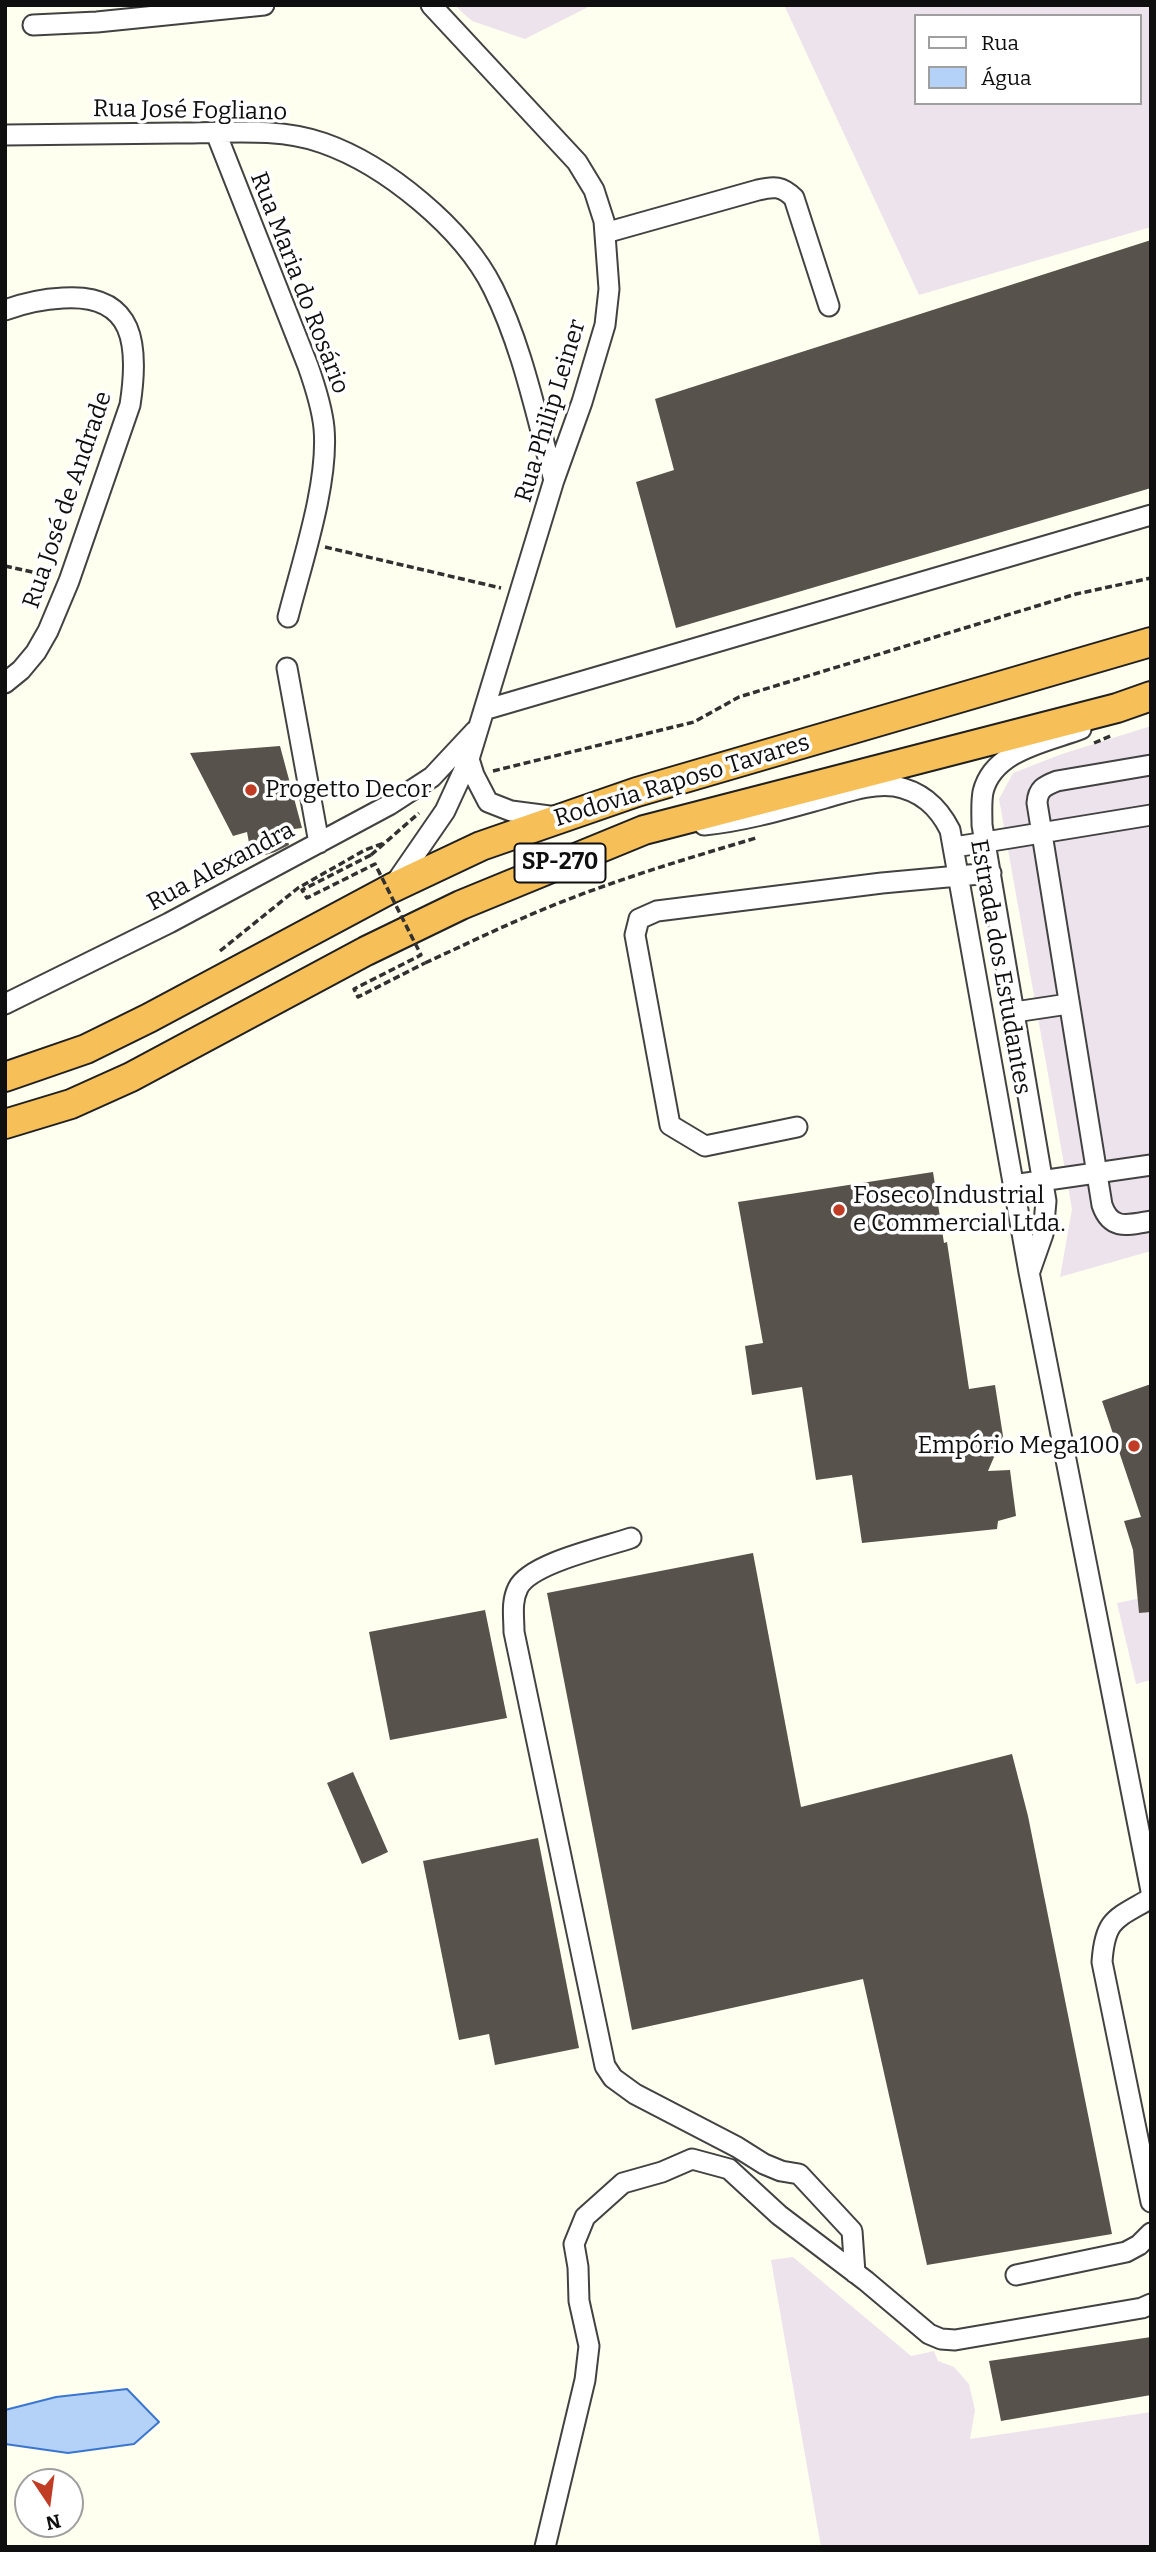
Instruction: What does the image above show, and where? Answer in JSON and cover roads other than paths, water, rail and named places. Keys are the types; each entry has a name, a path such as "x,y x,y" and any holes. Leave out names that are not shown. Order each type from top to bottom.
{"highway":[{"name":"Rodovia Raposo Tavares","path":"5,1077 86,1049 393,888 481,846 637,792 1151,642"},
{"name":"Rodovia Raposo Tavares","path":"5,1124 71,1104 131,1077 366,951 461,905 643,830 1117,708 1151,696"}],"street":[{"path":"33,25 97,22 264,5"},
{"name":"Rua Philip Leiner","path":"393,888 471,767 481,719 554,480 605,325 608,289 604,221 594,190 577,162 430,5"},
{"name":"Rua Maria do Rosário","path":"216,133 319,397 324,428 324,465 288,617"},
{"name":"Rua José Fogliano","path":"5,135 285,135 322,142 398,183 434,215 474,258 492,288 513,337 554,480"},
{"path":"605,233 775,186 786,190 794,198 829,306"},
{"name":"Rua José de Andrade","path":"5,310 38,299 83,296 107,303 124,319 132,341 135,374 130,405 69,581 48,631 36,652 21,670 5,683"},
{"path":"481,719 1151,515"},
{"path":"287,667 319,843"},
{"name":"Estrada dos Estudantes","path":"1029,1272 1046,1218 1044,1180 982,825 982,801 990,776 999,764 1012,755 1151,704"},
{"name":"Rua Alexandra","path":"5,1004 169,923 389,805 432,777 481,719"},
{"path":"1151,765 1057,781 1044,786 1038,794 1037,803 1096,1172 1106,1216 1115,1223 1127,1225 1151,1221"},
{"path":"471,767 488,802 512,811 562,818"},
{"name":"Estrada dos Estudantes","path":"643,830 734,822 880,785 912,791 933,804 947,823 955,847 1029,1272 1151,1891"},
{"path":"955,847 1151,815"},
{"path":"797,1127 705,1146 670,1125 635,935 639,919 657,911 992,873"},
{"path":"1015,1012 1068,1004"},
{"path":"1013,1185 1151,1165"},
{"path":"631,1538 551,1565 530,1575 518,1586 513,1603 514,1632 605,2066 613,2078 635,2094 764,2164 799,2174 852,2231 855,2273"},
{"path":"1151,1898 1114,1920 1104,1938 1102,1962 1151,2202"},
{"path":"545,2547 585,2380 589,2346 579,2301 574,2244 584,2217 623,2183 662,2172 692,2159 729,2169 779,2215 929,2334 941,2339 955,2340 1142,2308 1151,2304"},
{"path":"1016,2275 1126,2252 1139,2245 1151,2233"}],"water":[{"path":"127,2389 159,2422 134,2444 68,2453 5,2444 5,2410 56,2397"}],"place":[{"name":"Progetto Decor","path":"251,790"},
{"name":"Foseco Industrial e Commercial Ltda.","path":"839,1210"},
{"name":"Empório Mega100","path":"1134,1446"}]}
